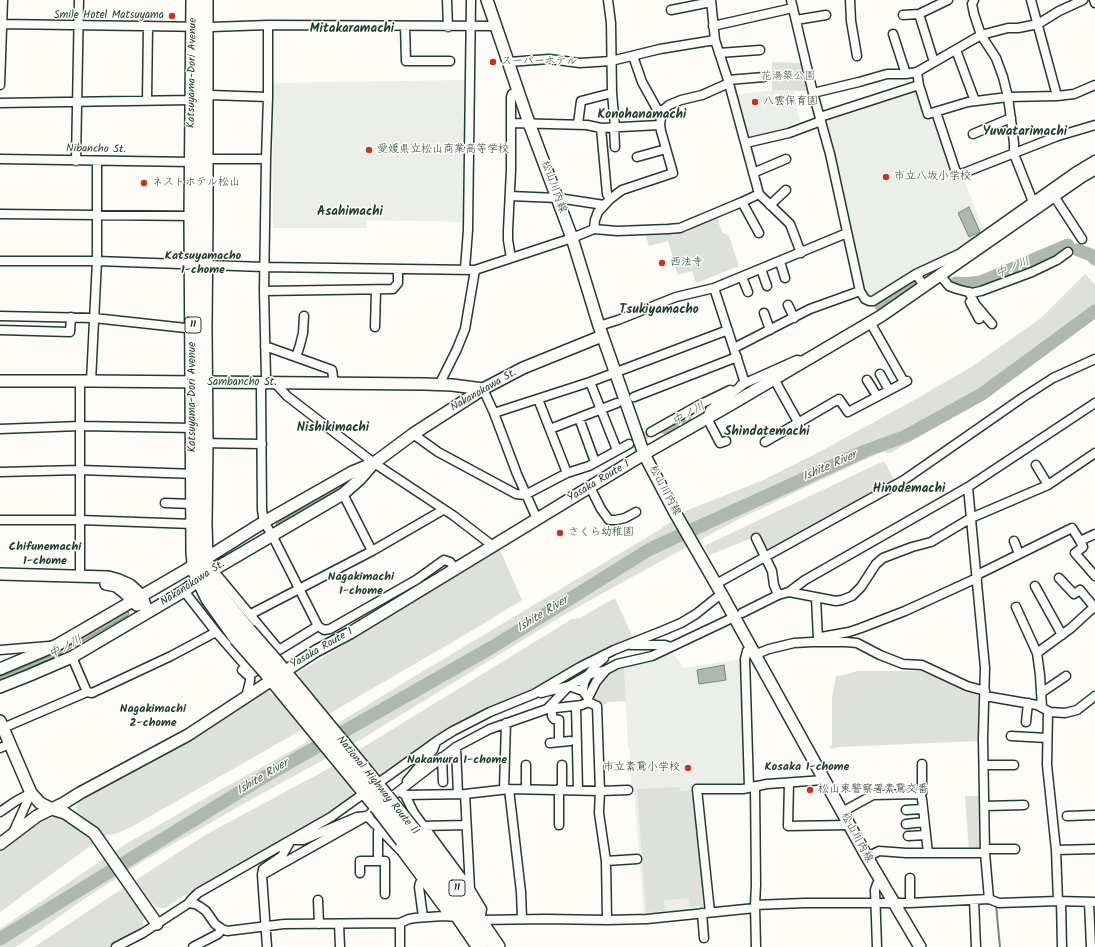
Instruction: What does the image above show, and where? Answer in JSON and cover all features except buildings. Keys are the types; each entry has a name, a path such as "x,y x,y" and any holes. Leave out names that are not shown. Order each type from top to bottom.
{"highway":[{"name":"Katsuyama-Dori Avenue","path":"194,0 199,27 199,474 204,531 204,569"},
{"name":"Katsuyama-Dori Avenue","path":"199,27 205,0"},
{"name":"Katsuyama-Dori Avenue","path":"199,474 193,504 193,524 204,569 209,599 243,634"},
{"name":"National Highway Route 11","path":"243,634 277,671 368,786 387,801 438,861 497,947"},
{"name":"National Highway Route 11","path":"413,833 428,871 461,917 480,947"}],"street":[{"path":"0,85 3,0"},
{"path":"76,161 79,0"},
{"path":"447,0 448,27"},
{"path":"465,269 468,230 471,0"},
{"name":"松山川内線","path":"487,0 529,124 572,238 614,372 644,454 674,512 719,589 849,825 920,947"},
{"path":"608,0 611,23 612,93 615,147"},
{"path":"850,0 851,21 858,56"},
{"path":"903,15 919,14 948,0"},
{"path":"974,0 972,4 981,35 996,58 1003,77 1008,97 1014,154 1033,202"},
{"path":"1031,0 1057,96"},
{"path":"813,93 886,74 906,74 917,72 981,35 1008,28 1018,28 1038,24 1066,3 1083,0"},
{"path":"671,10 711,1 715,40 729,82 759,194 790,224 801,253"},
{"path":"713,26 792,4 813,93 830,154 860,291 865,299 869,301 873,301 916,274 959,254 1075,172 1095,160"},
{"path":"919,14 934,62"},
{"path":"796,20 826,15"},
{"path":"1,24 199,27 496,26"},
{"path":"147,100 148,26"},
{"path":"268,26 264,268 266,378 261,389 262,510 264,522 318,626 324,630 330,630 416,580 444,560 450,562 455,568"},
{"path":"405,26 406,61 450,61"},
{"path":"893,34 906,74"},
{"path":"509,62 549,59 580,63 611,61 660,49 715,40"},
{"path":"719,52 760,50"},
{"path":"956,50 975,101"},
{"path":"633,56 642,82 657,108 662,112"},
{"path":"917,72 928,114 975,101 1008,97 1057,96 1074,94 1095,85"},
{"path":"594,230 598,212 607,202 622,190 673,173 660,125 662,112 669,105 702,94 729,82 764,77"},
{"path":"746,143 789,133 820,119 919,84"},
{"path":"511,258 508,240 511,170 511,97 512,94 518,90"},
{"path":"578,124 581,101 612,93"},
{"path":"0,103 199,99 210,96 268,98"},
{"path":"936,112 956,172 961,174 1058,136 1095,125"},
{"path":"973,134 1011,118"},
{"path":"511,123 578,124 601,128 660,125"},
{"path":"601,128 607,202"},
{"path":"637,157 666,149"},
{"name":"Nibancho St.","path":"0,159 76,161 266,160"},
{"path":"753,173 786,159"},
{"path":"80,580 80,426 94,318 97,261 97,161"},
{"name":"Yasaka Route 1","path":"0,844 37,816 64,804 80,793 188,736 246,697 277,671 493,546 644,454 804,362 870,322 1095,169"},
{"path":"770,205 786,190"},
{"path":"0,261 97,261 264,268 475,270 594,230 680,228 759,194"},
{"path":"510,196 607,202"},
{"path":"1054,196 1082,239"},
{"path":"742,202 759,233"},
{"path":"0,214 199,216"},
{"path":"601,331 676,297 714,288 847,233"},
{"path":"940,275 949,286 966,292 980,291 1032,272 1057,260 1068,252"},
{"path":"780,262 786,278"},
{"path":"264,291 393,289 398,283 398,269"},
{"path":"761,269 767,286"},
{"path":"439,385 465,329 475,270"},
{"path":"916,274 924,286"},
{"path":"742,277 748,292"},
{"path":"714,288 745,383"},
{"path":"376,290 376,327"},
{"path":"734,348 810,309 860,291"},
{"path":"966,292 979,319"},
{"path":"966,292 992,324"},
{"path":"788,305 794,318"},
{"path":"764,313 770,330"},
{"path":"0,316 94,318 198,329"},
{"path":"296,357 302,339 304,316"},
{"path":"0,330 70,332 71,317"},
{"path":"765,442 839,399 848,412 905,382 870,322"},
{"path":"494,413 590,382 728,330"},
{"name":"Nakanokawa St.","path":"0,687 30,676 72,657 184,591 204,569 264,522 352,472 374,462 413,434 483,389 601,331"},
{"path":"265,346 332,370 334,384"},
{"path":"634,397 737,357"},
{"path":"651,432 699,405 745,383 797,360 804,362"},
{"path":"116,947 189,904 198,893 331,817 368,786 436,741 469,722 534,694 580,667 614,650 681,623 696,614 719,589 766,557 904,480 1053,378 1095,360"},
{"path":"880,374 889,390"},
{"path":"774,379 798,422"},
{"path":"867,380 877,396"},
{"name":"Sambancho St.","path":"0,381 452,385 483,389"},
{"path":"590,382 617,450"},
{"path":"726,440 720,443 707,418 710,410 745,383"},
{"path":"276,384 287,396 374,462 493,546"},
{"path":"483,389 494,413 525,495 537,519"},
{"path":"538,399 567,473"},
{"path":"550,429 617,403"},
{"path":"742,613 778,595 789,592 805,580 968,487 1095,403"},
{"path":"579,418 595,462"},
{"path":"0,429 80,426 199,428"},
{"path":"413,434 438,452 512,493 525,495 567,473 589,466 629,444"},
{"path":"199,443 262,444"},
{"path":"789,592 836,601 852,596 862,586 879,561 899,552 931,542 971,518 1048,485 1095,453"},
{"name":"Nakanokawa St.","path":"0,669 57,645 137,598 204,569 272,536 343,494 360,479 374,462"},
{"path":"1036,465 1048,485"},
{"path":"0,472 80,470 199,474"},
{"path":"590,487 601,509 609,520 625,518 636,512"},
{"path":"968,487 985,668 983,739 985,851 988,899"},
{"path":"343,494 372,551"},
{"path":"165,503 193,504"},
{"path":"250,614 372,551 444,510"},
{"path":"0,520 80,520 193,524"},
{"path":"818,640 821,637 849,632 905,611 977,577 1072,528 1083,547 1075,553 1095,576"},
{"path":"1080,542 1095,534"},
{"path":"756,538 772,571 774,585 778,595"},
{"path":"1014,541 1019,554"},
{"path":"204,569 250,614 277,671"},
{"path":"0,574 80,580"},
{"path":"0,580 80,580 108,577 130,585 147,612"},
{"path":"1037,653 1062,635 1095,607 1080,590 1074,594 1059,578"},
{"path":"1035,586 1062,635"},
{"path":"184,591 216,632 253,673 277,671 318,626"},
{"path":"816,598 818,640"},
{"path":"1016,607 1037,653 1041,693 1045,709 1048,745 1047,772 1056,850 1062,947"},
{"path":"534,694 569,686 588,675 606,670 617,664 652,656 728,620"},
{"path":"157,924 94,833 65,813 40,803 31,793 5,746 1,724 87,692 92,693 171,656 216,632"},
{"path":"756,947 752,786 745,659 747,651 818,640 857,643 903,664 922,665 985,694 1028,704 1050,712 1066,713 1077,710 1095,696"},
{"path":"0,650 57,645"},
{"path":"628,645 665,645 671,647"},
{"path":"607,920 606,861 600,813 597,706 588,700 583,691 584,683 588,675 597,664 614,650"},
{"path":"72,657 87,692"},
{"path":"239,659 240,666 250,677 246,697"},
{"path":"262,875 387,801 456,747 490,729 506,723 550,709 576,706 588,700 596,682 606,670"},
{"path":"1041,693 1066,676"},
{"path":"569,686 583,691"},
{"path":"550,709 569,686"},
{"path":"1026,722 1028,704"},
{"path":"576,706 578,790"},
{"path":"550,709 552,716 558,720 559,741"},
{"path":"506,723 507,789 522,892 522,919"},
{"path":"1011,736 1047,738"},
{"path":"291,840 303,840 357,817 387,801 433,750 436,741"},
{"path":"550,743 570,741"},
{"path":"456,747 466,825 470,889"},
{"path":"442,757 443,782"},
{"path":"842,812 873,795 919,794 922,792 922,764"},
{"path":"526,765 526,789"},
{"path":"559,826 562,765"},
{"path":"984,766 1014,765"},
{"path":"704,938 706,912 697,789 743,789 752,786 824,780"},
{"path":"789,783 788,826 849,825"},
{"path":"387,801 507,789 600,791 628,790"},
{"path":"0,812 31,793"},
{"path":"13,834 31,793"},
{"path":"922,799 928,852"},
{"path":"378,861 378,832 387,801"},
{"path":"387,801 414,813 413,833 470,889 482,909 480,921"},
{"path":"985,806 1024,805"},
{"path":"906,810 922,809"},
{"path":"1067,816 1095,815"},
{"path":"906,824 924,822"},
{"path":"413,833 466,825"},
{"path":"380,829 402,852 445,910 461,917"},
{"path":"908,836 926,835"},
{"path":"267,947 262,875 264,869 282,856 291,840"},
{"path":"867,857 879,851 928,852 1015,849"},
{"path":"1056,850 1095,849"},
{"path":"606,861 637,859"},
{"path":"360,873 360,861 385,861 385,894"},
{"path":"910,878 910,903"},
{"path":"422,880 418,888 423,917"},
{"path":"877,947 875,903 876,886 881,881"},
{"path":"189,904 200,906 206,911 214,924 222,929 233,931 284,924 400,923 409,919 443,916 461,917 480,921 522,919 607,920 668,917 804,903 910,903 988,899 999,903 1060,901 1092,902 1091,947"},
{"path":"318,900 319,924"},
{"path":"974,900 976,947"},
{"path":"400,923 400,947"},
{"path":"339,924 340,947"},
{"path":"197,946 218,934 222,929"}],"shaded area":[{"name":"愛媛県立松山商業高等学校","path":"465,80 465,222 367,220 367,228 273,228 272,83"},
{"path":"917,88 934,115 962,176 985,233 967,245 911,270 871,295 866,292 824,121 826,117"},
{"path":"772,90 793,91 801,126 751,140 747,138 735,95"},
{"name":"市立素鵞小学校","path":"672,651 683,668 742,659 745,785 695,788 707,909 644,915 634,791 631,786 624,666 653,659"}],"green space":[{"name":"花湯築公園","path":"772,62 802,63 808,91 772,90"},
{"path":"718,217 723,233 729,236 739,266 696,283 692,271 678,275 668,241 649,246 645,233 687,232 697,225"},
{"path":"1085,274 1095,285 1095,309 1086,317 1095,315 1095,318 984,400 890,453 882,452 739,519 567,613 360,740 145,860 84,899 16,947 0,947 0,929 126,844 304,744 659,530 688,510 761,481 821,451 973,366 1041,318"},
{"path":"884,461 895,481 765,553 757,536 710,555 704,546"},
{"path":"499,548 522,600 296,733 133,826 118,833 104,836 98,828 77,812 76,807 78,802 83,797 208,728 230,715 266,689 272,695 299,677 299,672"},
{"path":"615,598 633,638 533,690 441,734 383,777 377,771 351,790 356,796 286,840 246,860 191,893 181,897 166,908 155,906 136,880 207,834 326,770 572,619 580,618"},
{"path":"624,666 626,701 598,704 592,699 591,695 600,679 612,670"},
{"path":"857,671 920,671 979,696 978,741 839,747 830,749 830,746 832,746 832,697 836,676"},
{"path":"680,787 680,791 693,790 704,906 689,907 689,898 664,900 665,911 646,912 637,789"},
{"path":"965,796 983,796 982,851 969,851"},
{"path":"53,817 58,817 79,830 94,843 0,912 0,851 36,824"},
{"path":"126,886 144,917 143,926 137,932 110,947 34,947"}],"water":[{"path":"969,207 980,232 969,237 958,213"},
{"path":"349,479 351,482 323,500 278,527 276,524"},
{"path":"128,611 129,614 127,616 55,657 0,680 0,677 54,654"},
{"path":"724,665 726,680 699,684 697,670"}],"waterway":[{"name":"中ノ川","path":"956,283 964,284 981,282 1068,245"},
{"name":"中ノ川","path":"1078,250 1091,255 1095,259"},
{"name":"中ノ川","path":"881,305 912,286"},
{"name":"Ishite River","path":"0,939 264,777 494,646 650,549 865,451 906,436 982,394 1095,311"},
{"name":"中ノ川","path":"666,428 685,417"},
{"path":"996,905 1000,947"}],"tunnel":[{"path":"629,444 651,432"}],"place":[{"name":"Smile Hotel Matsuyama","path":"172,16"},
{"name":"スーパーホテル","path":"493,62"},
{"name":"八雲保育園","path":"755,102"},
{"name":"愛媛県立松山商業高等学校","path":"369,150"},
{"name":"市立八坂小学校","path":"886,177"},
{"name":"ネストホテル松山","path":"144,183"},
{"name":"西法寺","path":"662,263"},
{"name":"さくら幼稚園","path":"560,533"},
{"name":"市立素鵞小学校","path":"688,768"},
{"name":"松山東警察署素鵞交番","path":"810,790"}],"district":[{"name":"Mitakaramachi","path":"352,30"},
{"name":"Konohanamachi","path":"642,116"},
{"name":"Yuwatarimachi","path":"1025,133"},
{"name":"Asahimachi","path":"350,213"},
{"name":"Katsuyamacho 1-chome","path":"203,264"},
{"name":"Tsukiyamacho","path":"659,311"},
{"name":"Nishikimachi","path":"333,429"},
{"name":"Shindatemachi","path":"767,433"},
{"name":"Hinodemachi","path":"909,490"},
{"name":"Chifunemachi 1-chome","path":"45,555"},
{"name":"Nagakimachi 1-chome","path":"361,585"},
{"name":"Nagakimachi 2-chome","path":"153,717"},
{"name":"Nakamura 1-chome","path":"457,761"},
{"name":"Kosaka 1-chome","path":"807,768"}]}
